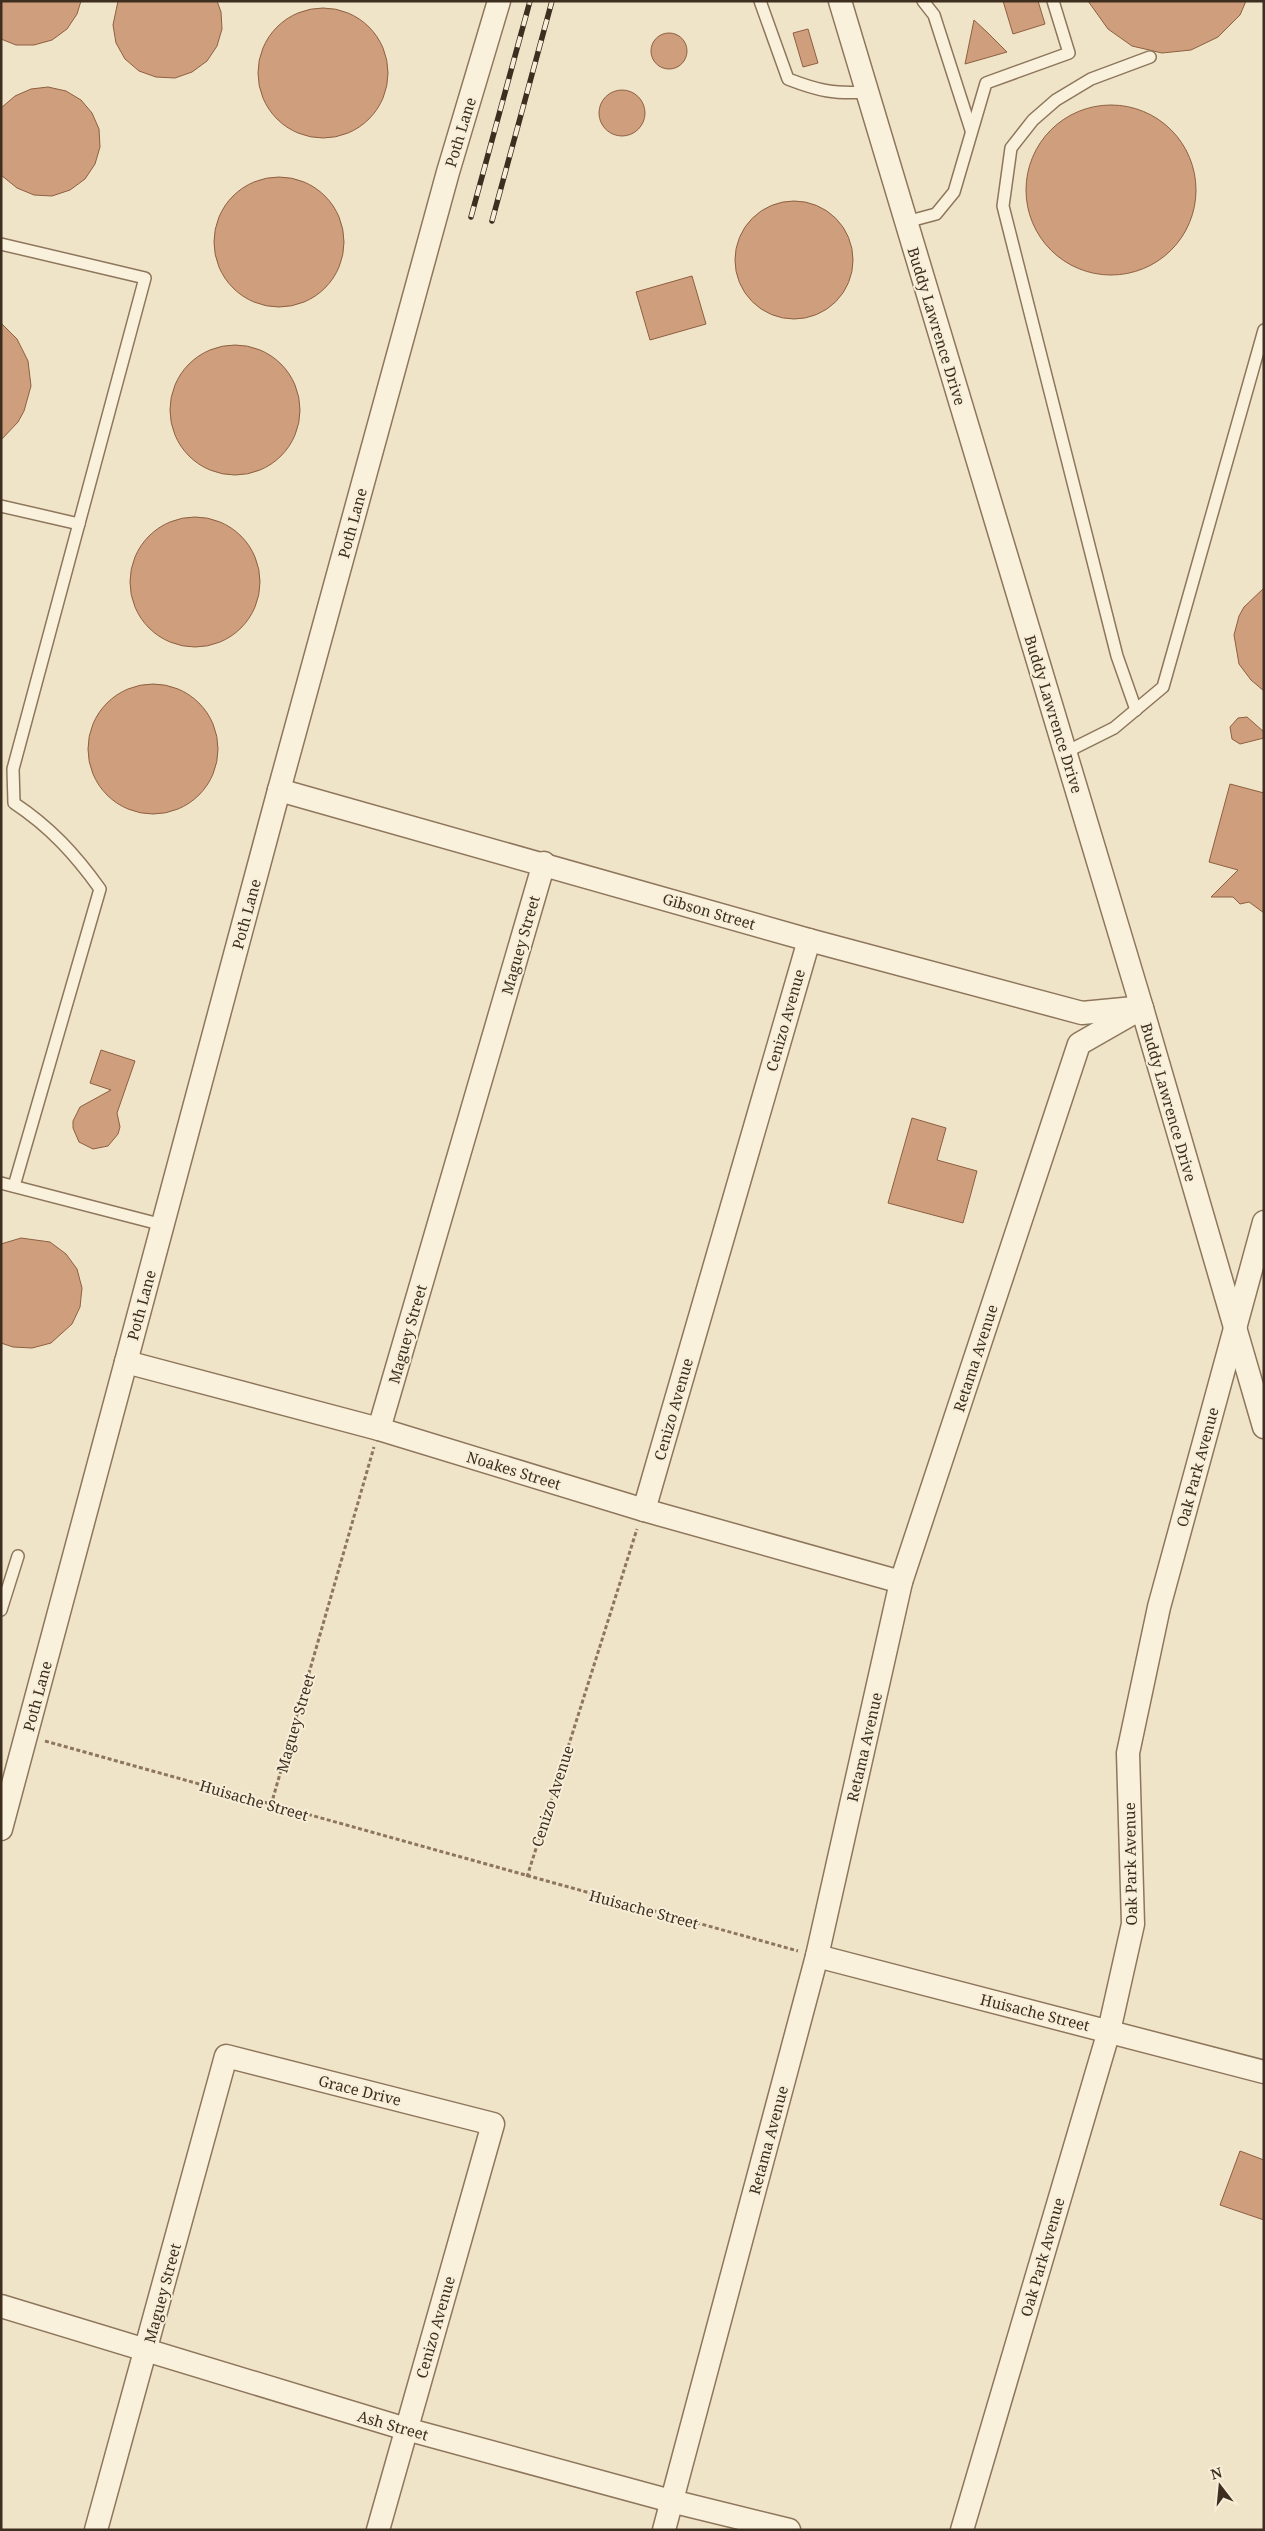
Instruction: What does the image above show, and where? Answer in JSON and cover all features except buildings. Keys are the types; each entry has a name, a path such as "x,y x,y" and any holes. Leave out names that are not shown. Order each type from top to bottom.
{"street":[{"name":"Poth Lane","path":"1,1828 278,790 448,172 499,1"},
{"name":"Buddy Lawrence Drive","path":"840,1 1066,752 1264,1427"},
{"name":"Gibson Street","path":"278,790 544,863 809,940 1082,1013 1142,1008"},
{"name":"Maguey Street","path":"379,1429 544,863"},
{"name":"Cenizo Avenue","path":"644,1510 809,940"},
{"name":"Retama Avenue","path":"664,2530 817,1956 901,1582 1079,1044 1142,1008"},
{"name":"Oak Park Avenue","path":"962,2530 1108,2031 1133,1924 1128,1753 1159,1607 1264,1222"},
{"name":"Noakes Street","path":"126,1362 379,1429 644,1510 901,1582"},
{"name":"Huisache Street","path":"817,1956 1264,2072"},
{"name":"Maguey Street","path":"96,2530 226,2056"},
{"name":"Grace Drive","path":"226,2056 493,2124"},
{"name":"Cenizo Avenue","path":"378,2530 493,2124"},
{"name":"Ash Street","path":"1,2306 406,2429 671,2501 789,2530"}],"lane":[{"path":"760,1 788,79 813,89 838,94 867,92"},
{"path":"923,1 934,15 971,130"},
{"path":"906,222 936,214 954,192 986,83 1070,53 1053,1"},
{"path":"1136,710 1117,656 1003,206 1011,148 1033,120 1056,100 1091,80 1150,58"},
{"path":"1,244 145,278 13,769 14,803"},
{"path":"1066,752 1114,728 1163,687 1264,330"},
{"path":"1,506 79,524"},
{"path":"1,800 14,803 40,820 83,866 100,889 14,1186"},
{"path":"1,1183 163,1225"},
{"path":"1,1610 18,1556"}],"path":[{"name":"Maguey Street","path":"272,1805 379,1429"},
{"name":"Cenizo Avenue","path":"527,1876 644,1510"},
{"name":"Huisache Street","path":"26,1736 817,1956"}],"railway":[{"path":"471,217 530,1"},
{"path":"492,221 552,1"}]}
